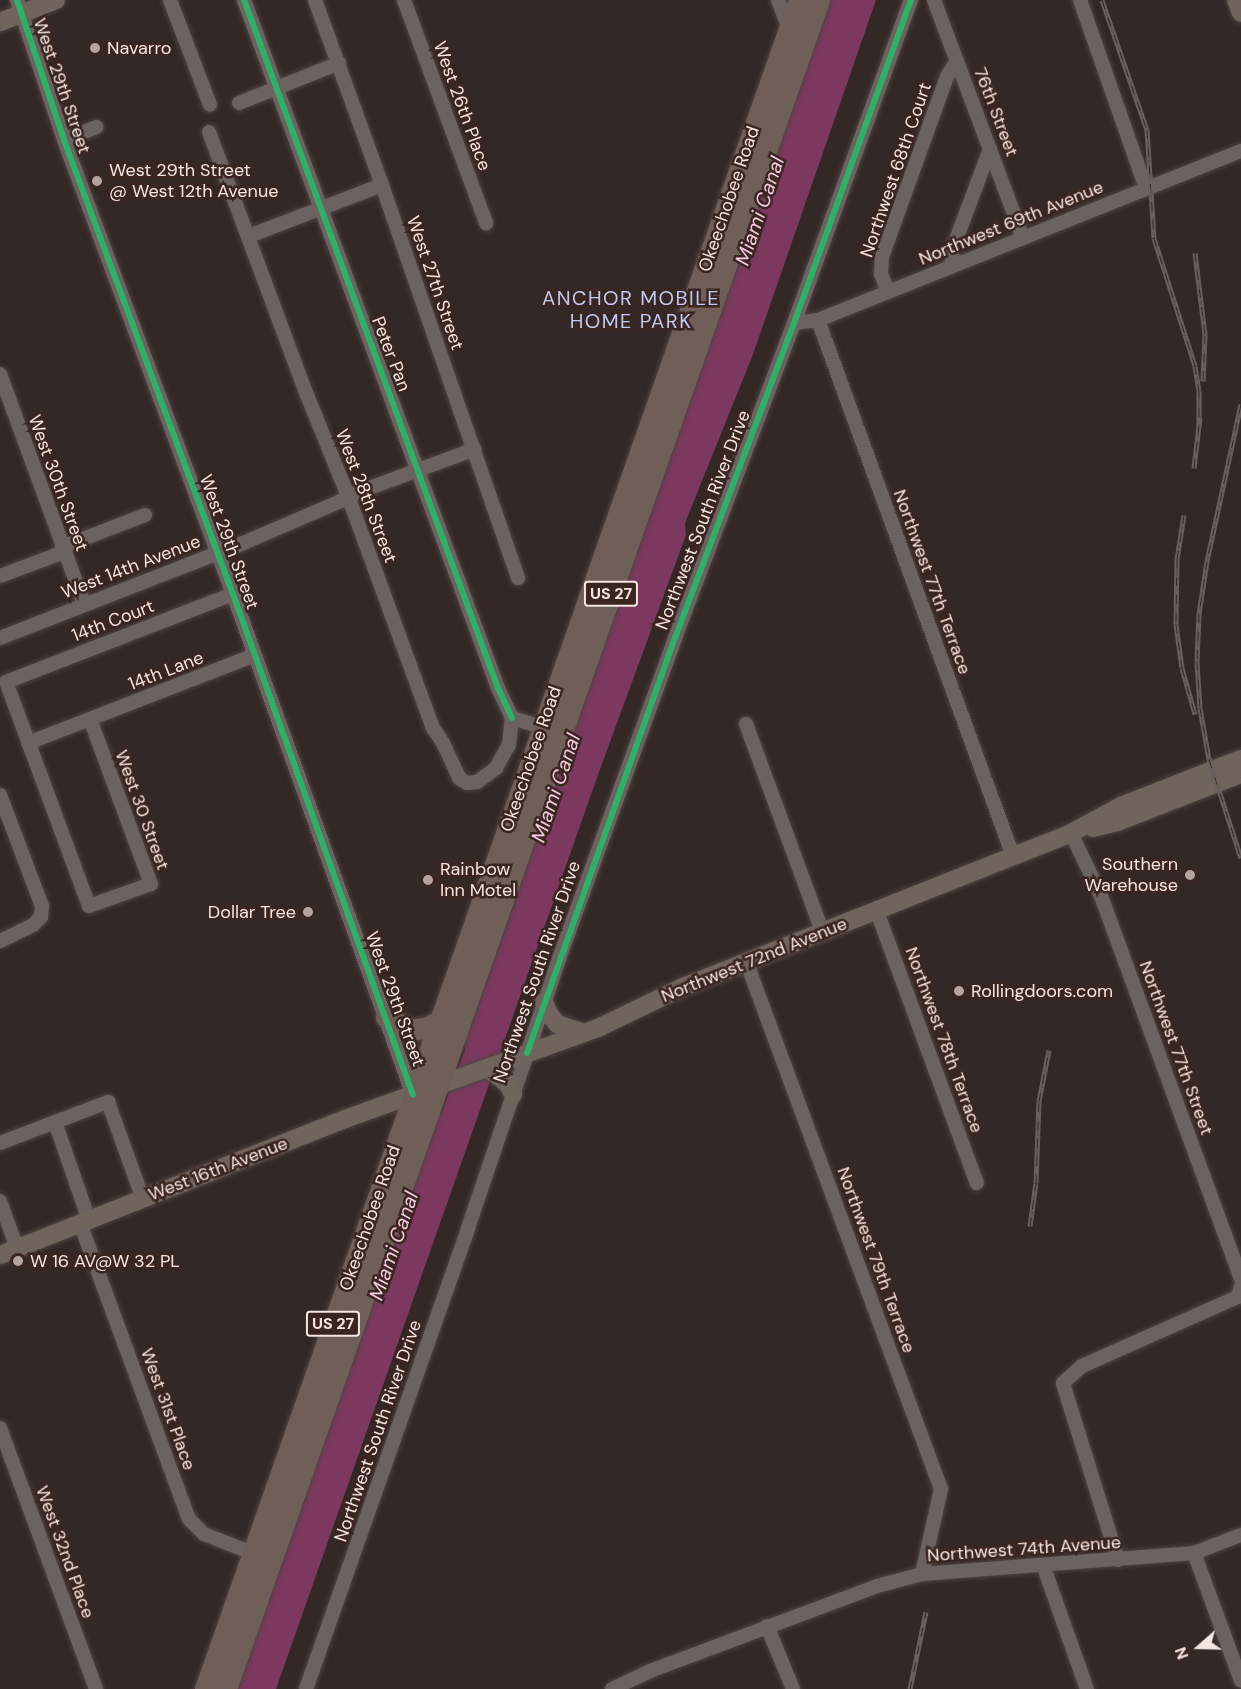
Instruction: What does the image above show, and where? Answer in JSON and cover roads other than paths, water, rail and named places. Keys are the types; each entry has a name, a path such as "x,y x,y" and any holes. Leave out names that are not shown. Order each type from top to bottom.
{"highway":[{"name":"Okeechobee Road","path":"226,1689 262,1557 413,1095 799,0"},
{"name":"Okeechobee Road","path":"205,1689 262,1557 444,1084 819,0"},
{"path":"789,29 793,45 793,76"},
{"path":"386,1017 401,1027 411,1030 428,1027 440,1020"}],"main road":[{"path":"0,21 19,7 56,0"},
{"path":"1236,0 1241,13"},
{"name":"Northwest 72nd Avenue","path":"444,1084 584,1033 683,987 1071,833 1121,806 1241,759"},
{"name":"Northwest 72nd Avenue","path":"1071,833 1117,822 1241,774"},
{"path":"544,1002 557,1024 584,1033"},
{"path":"494,1065 510,1088"},
{"name":"West 16th Avenue","path":"0,1255 444,1084"}],"street":[{"path":"170,0 210,105"},
{"name":"Peter Pan","path":"244,0 498,688 512,718"},
{"name":"West 27th Street","path":"315,0 475,449 518,578"},
{"name":"West 26th Place","path":"404,0 486,224"},
{"path":"778,0 789,29"},
{"name":"Northwest South River Drive","path":"306,1689 510,1088 527,1053 672,645 794,323 911,0"},
{"name":"76th Street","path":"934,0 1023,238"},
{"path":"1080,0 1146,188"},
{"name":"West 29th Street","path":"19,7 64,140 255,655 413,1095"},
{"name":"Northwest 68th Court","path":"888,292 881,274 882,257 947,76 957,62"},
{"path":"239,103 339,63"},
{"path":"64,140 96,127"},
{"name":"West 28th Street","path":"209,132 307,395 348,496 433,728 443,743 459,778 467,783 477,782 488,776 506,754 512,718"},
{"path":"951,267 953,248 990,149"},
{"name":"Northwest 69th Avenue","path":"794,323 818,320 1241,151"},
{"path":"249,236 382,185"},
{"name":"Northwest 77th Terrace","path":"818,320 1013,856"},
{"name":"West 30th Street","path":"0,374 84,604"},
{"name":"West 14th Avenue","path":"1,634 217,553 342,501 348,496 475,449"},
{"path":"0,576 145,515"},
{"name":"14th Court","path":"28,743 6,682 232,594"},
{"name":"14th Lane","path":"28,743 255,655"},
{"path":"512,718 542,727"},
{"name":"West 30 Street","path":"28,743 89,906 151,884 90,720"},
{"path":"746,724 822,931"},
{"path":"0,795 42,906 41,917 33,926 0,941"},
{"name":"Northwest 77th Street","path":"1071,833 1101,896 1241,1278"},
{"name":"Northwest 78th Terrace","path":"876,909 977,1184"},
{"name":"Northwest 79th Terrace","path":"746,961 941,1489 922,1574"},
{"path":"0,1143 108,1102 142,1199"},
{"name":"West 31st Place","path":"55,1122 84,1222 189,1519 204,1534 262,1557"},
{"path":"0,1201 18,1248"},
{"path":"1118,1560 1063,1383 1082,1366 1238,1297 1241,1286"},
{"name":"West 32nd Place","path":"0,1428 96,1689"},
{"name":"Northwest 74th Avenue","path":"612,1689 650,1671 767,1626 877,1586 922,1574 1194,1553 1241,1535"},
{"path":"1194,1553 1241,1681"},
{"path":"1043,1565 1087,1689"},
{"path":"767,1626 793,1689"}],"water":[{"name":"Miami Canal","path":"829,0 876,0 752,357 685,523 686,535 599,772 276,1689 236,1689 437,1118 442,1112 465,1050 464,1038 472,1024"}],"railway":[{"path":"1102,0 1147,130 1154,238 1195,366 1199,390 1199,426"},
{"path":"1195,253 1205,335 1203,381"},
{"path":"1241,404 1207,561 1199,614 1197,662 1200,708 1209,759 1241,858"},
{"path":"1194,468 1200,417"},
{"path":"1184,515 1177,559 1176,624 1182,668 1195,714"},
{"path":"1030,1226 1036,1183 1039,1101 1049,1050"},
{"path":"910,1689 926,1612"}],"place":[{"name":"Navarro","path":"95,48"},
{"name":"West 29th Street @ West 12th Avenue","path":"97,181"},
{"name":"Southern Warehouse","path":"1190,875"},
{"name":"Rainbow Inn Motel","path":"428,880"},
{"name":"Dollar Tree","path":"308,912"},
{"name":"Rollingdoors.com","path":"959,991"},
{"name":"W 16 AV@W 32 PL","path":"18,1261"}],"district":[{"name":"ANCHOR MOBILE HOME PARK","path":"631,310"}]}
